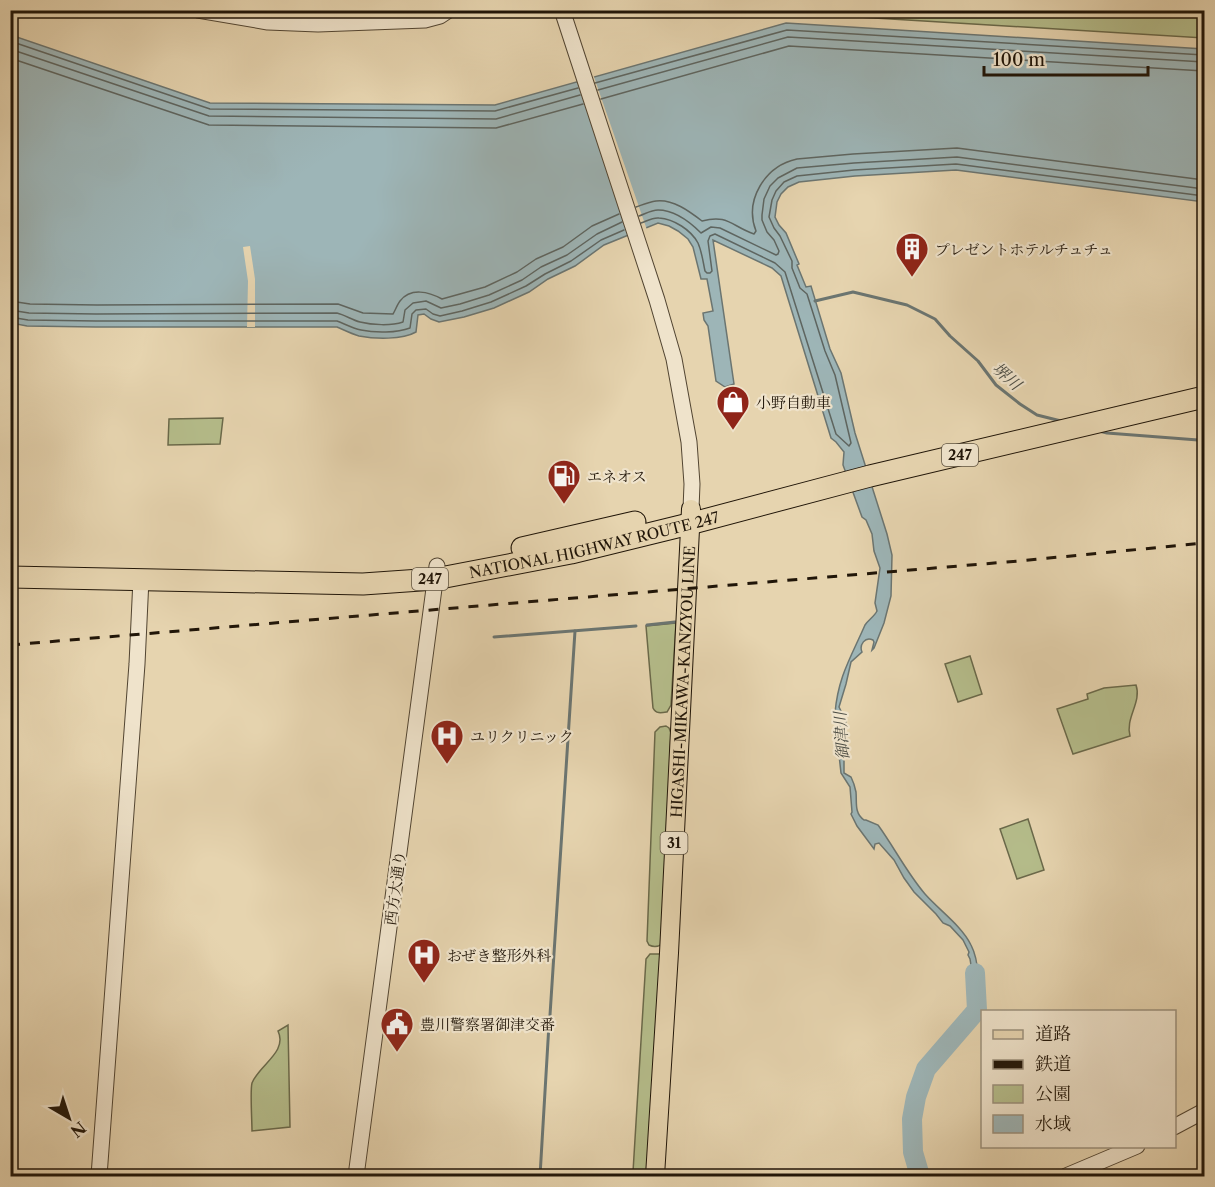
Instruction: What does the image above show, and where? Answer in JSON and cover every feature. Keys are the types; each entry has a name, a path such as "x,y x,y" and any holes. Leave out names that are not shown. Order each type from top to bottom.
{"highway":[{"name":"247","path":"1085,419 1204,384"},
{"name":"247","path":"1085,419 1204,397"},
{"name":"NATIONAL HIGHWAY ROUTE 247","path":"867,471 1030,426 1085,419"},
{"name":"NATIONAL HIGHWAY ROUTE 247","path":"10,577 363,584 571,553 690,517 836,478 1050,434 1085,419"},
{"name":"NATIONAL HIGHWAY ROUTE 247","path":"10,564 436,572"}],"main road":[{"name":"HIGASHI-MIKAWA-KANZYOU LINE","path":"655,1176 669,952 690,517"}],"street":[{"path":"198,10 268,22 318,24 425,20 440,16 449,10"},
{"path":"562,10 657,300 674,359 689,442 692,484 690,517"},
{"name":"西方大通り","path":"356,1176 436,572"},
{"path":"99,1176 137,664 141,579"},
{"path":"1176,1126 1204,1111"},
{"path":"1066,1176 1132,1148"}],"green space":[{"path":"793,11 1204,11 1204,38 793,13"},
{"path":"223,418 220,444 168,445 169,419"},
{"path":"676,623 671,705 667,712 659,713 653,708 646,626"},
{"path":"970,656 982,694 958,702 945,664"},
{"path":"1136,685 1137,698 1130,723 1130,736 1073,754 1057,709 1088,699 1087,694 1104,688"},
{"path":"666,726 671,733 662,944 654,946 649,945 647,941 655,732 660,727"},
{"path":"1028,819 1044,870 1017,879 1000,829"},
{"path":"650,954 661,956 647,1176 633,1176 646,959"},
{"path":"288,1025 290,1127 252,1131 252,1083 276,1052 280,1039 278,1031"}],"water":[{"path":"786,23 1204,49 1204,202 956,170 799,182 788,187 777,202 775,217 786,233 806,287 811,286 830,349 841,373 855,433 892,555 891,596 884,623 874,648 872,650 873,640 865,640 861,647 862,652 851,662 839,707 846,721 843,736 847,754 844,758 844,773 851,777 853,782 857,811 861,817 878,825 918,886 956,925 971,945 979,985 978,1009 969,952 963,940 950,926 943,923 914,892 894,860 879,843 875,844 874,849 851,814 850,787 841,773 839,755 841,751 837,736 840,722 835,713 846,667 865,625 877,611 875,603 880,568 874,551 872,534 866,520 862,517 843,465 844,452 831,438 781,276 772,268 713,240 734,384 725,387 716,381 708,326 704,320 703,313 713,311 707,279 701,279 693,247 688,239 669,226 658,223 604,245 575,266 548,279 529,292 494,308 439,322 424,314 418,315 416,332 396,338 359,336 337,327 96,327 27,326 11,323 11,35 210,103 495,105"}],"pier":[{"path":"593,74 647,230 629,238 576,79"},
{"path":"250,246 255,279 255,327 247,327 248,281 243,247"}],"waterway":[{"name":"堺川","path":"815,301 853,292 907,305 935,319 978,361 996,385 1020,404 1037,415 1061,421"},
{"name":"堺川","path":"1099,431 1204,442"},
{"path":"647,625 675,622"},
{"path":"494,637 636,626"},
{"path":"550,1015 575,631"},
{"name":"御津川","path":"920,1176 913,1152 912,1119 916,1097 926,1069 977,1010 975,973"},
{"path":"540,1176 549,1024"}],"railway":[{"path":"10,645 1019,561 1204,543"}],"place":[{"name":"プレゼントホテルチュチュ","path":"912,278"},
{"name":"小野自動車","path":"733,431"},
{"name":"エネオス","path":"564,505"},
{"name":"ユリクリニック","path":"447,765"},
{"name":"おぜき整形外科","path":"424,984"},
{"name":"豊川警察署御津交番","path":"397,1053"}]}
